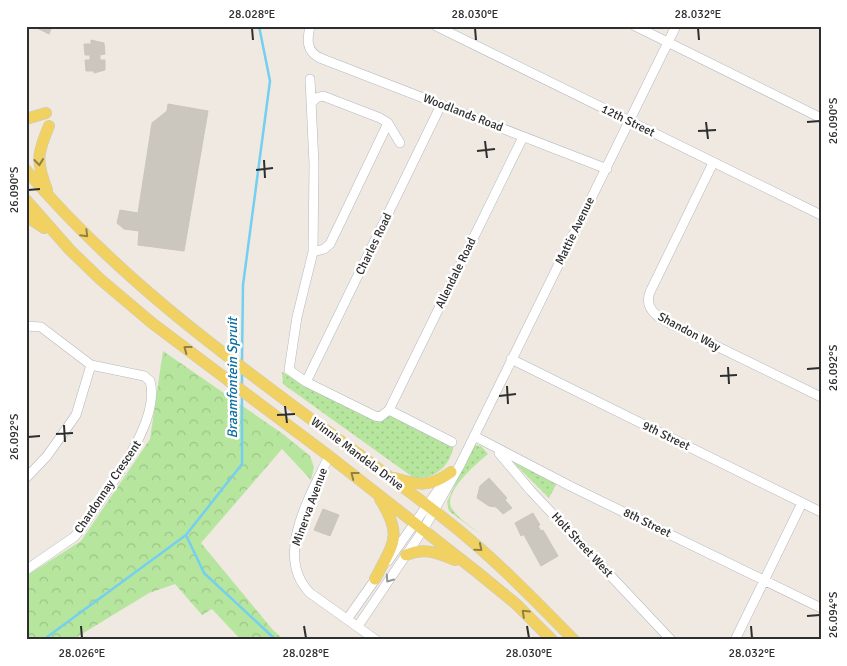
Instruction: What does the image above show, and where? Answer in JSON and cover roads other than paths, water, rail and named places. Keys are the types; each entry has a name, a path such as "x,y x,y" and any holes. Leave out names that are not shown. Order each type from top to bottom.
{"main road":[{"path":"26,119 46,113"},
{"path":"49,126 39,151 38,163 50,199"},
{"name":"Winnie Mandela Drive","path":"26,170 50,199 146,290 215,348 430,509 493,560 574,640"},
{"name":"Winnie Mandela Drive","path":"26,200 70,250 100,279 152,323 376,492 496,588 552,640"},
{"path":"26,216 70,250"},
{"path":"386,476 426,485 440,481 451,472"},
{"path":"375,579 392,545 395,533 392,520 376,492"},
{"path":"406,555 429,550 456,561 496,588"}],"street":[{"name":"Woodlands Road","path":"310,26 307,40 308,47 314,55 320,58 607,169"},
{"name":"12th Street","path":"436,26 821,215"},
{"path":"635,26 821,118"},
{"name":"Mattie Avenue","path":"358,626 406,555 419,527 474,436 607,169 628,120 676,26"},
{"path":"310,79 312,103 312,252 297,317 289,364 291,372 306,382 369,414 380,417 390,410 452,442"},
{"path":"312,103 319,96 329,97 388,123 400,143"},
{"name":"Charles Road","path":"306,382 441,105"},
{"path":"312,252 324,249 330,244 388,123"},
{"name":"Allendale Road","path":"390,410 523,137"},
{"name":"Shandon Way","path":"713,163 650,292 649,305 655,314 669,324 821,397"},
{"path":"26,478 47,456 76,415 91,365 41,327 27,324"},
{"name":"9th Street","path":"511,359 821,512"},
{"name":"Chardonnay Crescent","path":"26,570 79,532 138,443 144,429 151,393 148,379 140,374 91,365"},
{"name":"Mattie Avenue","path":"430,509 474,436"},
{"name":"8th Street","path":"474,436 496,449 821,608"},
{"name":"Holt Street West","path":"496,449 531,491 670,640"},
{"name":"Minerva Avenue","path":"329,456 311,495 295,541 293,557 297,574 304,586 376,640"},
{"path":"735,640 802,503"},
{"name":"Mattie Avenue","path":"348,618 375,579 419,527"}],"waterway":[{"name":"Braamfontein Spruit","path":"242,363 243,285 270,81 259,26"},
{"name":"Braamfontein Spruit","path":"242,374 242,386"},
{"name":"Braamfontein Spruit","path":"43,640 186,535 242,464 242,396"},
{"path":"186,535 204,573 276,640"}]}
